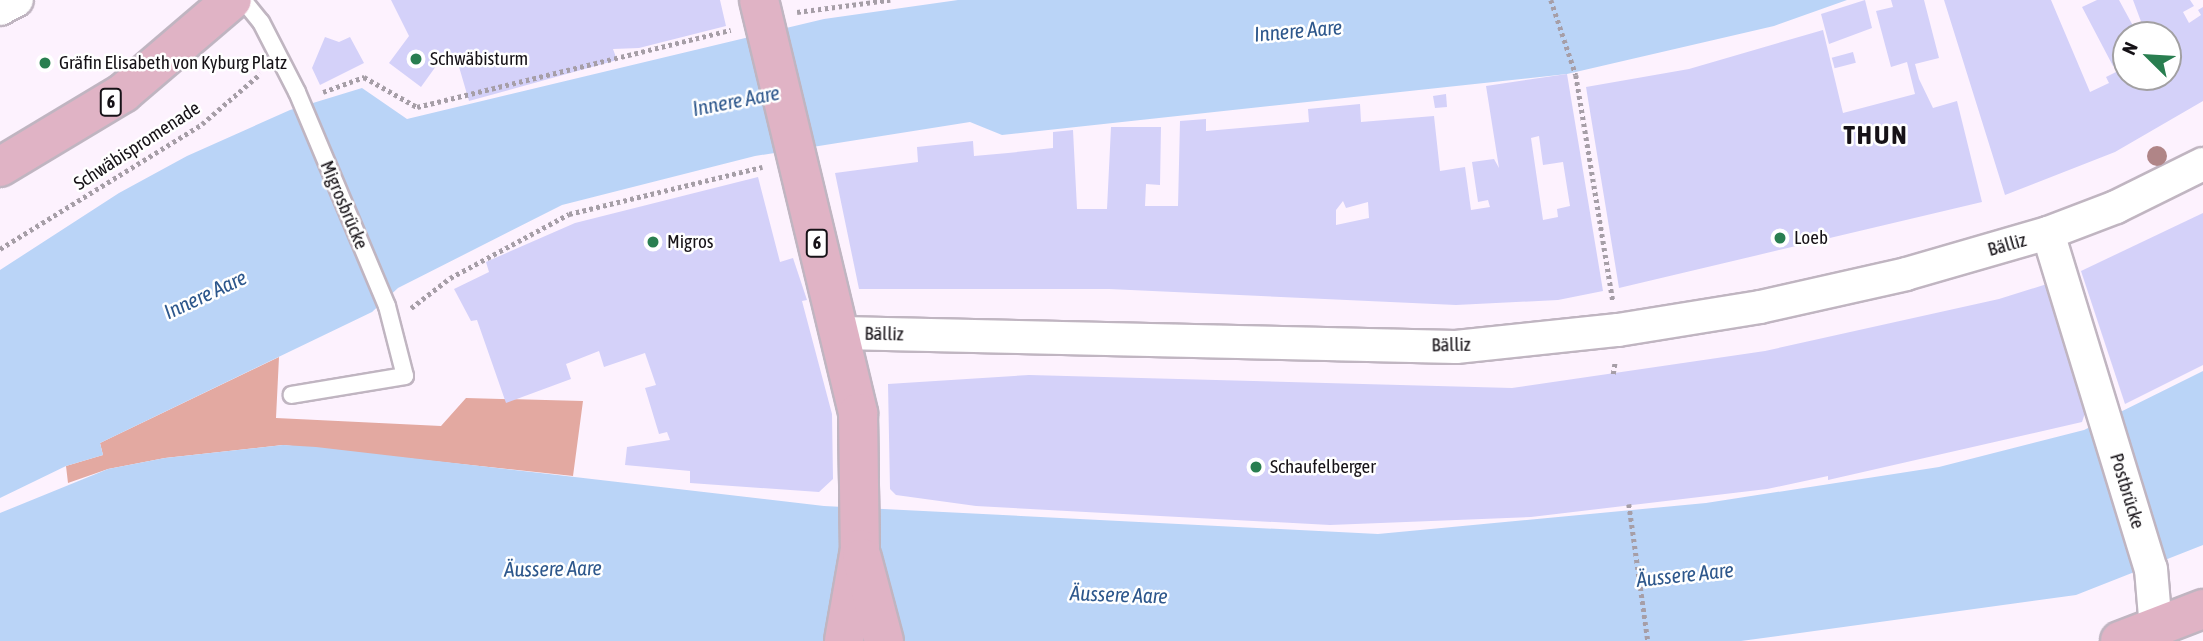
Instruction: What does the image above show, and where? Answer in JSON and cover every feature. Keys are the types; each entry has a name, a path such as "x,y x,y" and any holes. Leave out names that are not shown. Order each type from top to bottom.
{"main road":[{"name":"6","path":"0,167 109,103 214,6"},
{"name":"6","path":"763,16 796,155"},
{"name":"Bälliz","path":"796,155 842,333 860,427 860,550"},
{"name":"6","path":"844,641 860,550"},
{"name":"6","path":"860,550 884,641"},
{"path":"2120,641 2203,609"}],"street":[{"path":"0,9 17,0"},
{"name":"Bälliz","path":"842,333 1456,347 1618,330 1760,307 1906,274 2048,233 2116,207 2203,164"},
{"name":"Bälliz","path":"2048,233 2104,412"},
{"name":"Postbrücke","path":"2104,412 2151,569 2156,629"}],"lane":[{"name":"Migrosbrücke","path":"243,0 281,57 299,98 387,306 405,376 292,395"}],"path":[{"path":"299,98 364,77 417,107 763,16 890,0"},
{"path":"1551,0 1576,75 1618,330"},
{"name":"Schwäbispromenade","path":"0,249 202,124 281,57"},
{"path":"391,324 450,278 569,214 796,155"},
{"path":"1629,503 1648,641"}],"shaded area":[{"path":"279,357 276,418 441,426 466,398 583,401 573,476 283,445 165,458 108,469 68,483 66,466 103,455 100,443"}],"water":[{"name":"Innere Aare","path":"958,0 1847,0 1774,26 1567,74 1002,135 970,122 755,156 562,205 398,288 372,312 100,443 103,455 66,466 0,498 0,270 119,193 187,156 290,110 362,88 407,119 824,19"},
{"name":"Äussere Aare","path":"2203,371 2203,545 2076,595 1741,641 0,641 0,513 108,469 165,458 283,445 316,447 824,506 1378,534 1706,503 1939,467 2084,430"}],"building":[{"path":"391,0 720,0 726,26 639,48 613,49 617,60 469,101 455,53 444,55 421,87 389,63 409,36"},
{"path":"1865,0 1872,28 1829,44 1821,14"},
{"path":"1891,0 1924,0 1939,58 1915,64 1919,79 1933,108 1957,101 1982,202 1619,288 1586,87 1689,69 1823,30 1843,113 1915,94 1907,62 1891,67 1876,11 1893,7"},
{"path":"1944,0 2051,0 2090,92 2109,83 2106,77 2112,74 2112,91 2182,91 2182,21 2141,21 2133,0 2190,0 2194,6 2183,12 2189,23 2201,15 2198,10 2203,7 2203,101 2115,152 2005,195"},
{"path":"2097,0 2119,0 2130,21 2112,21 2112,64 2082,7"},
{"path":"325,37 339,42 350,37 364,63 320,85 312,68"},
{"path":"1853,52 1856,63 1835,68 1832,58"},
{"path":"1567,74 1603,291 1558,300 1456,305 1109,289 859,289 835,173 918,162 917,147 973,141 974,156 1053,148 1053,132 1073,130 1077,209 1107,209 1111,127 1161,127 1160,185 1146,184 1145,206 1178,206 1180,121 1206,119 1206,131 1309,122 1308,109 1360,104 1361,122 1434,116 1440,171 1465,167 1471,210 1490,207 1488,200 1478,202 1472,162 1494,159 1499,168 1486,86","holes":["1539,136 1543,165 1563,162 1570,206 1557,209 1558,217 1543,220 1531,138","1343,201 1346,208 1368,202 1369,218 1336,225 1336,210"]},
{"path":"1446,94 1447,107 1435,108 1433,96"},
{"path":"758,177 780,262 793,258 807,300 802,301 832,414 833,479 819,492 690,483 690,471 625,465 627,447 670,440 667,432 659,434 645,388 656,385 645,353 604,367 599,351 566,364 571,379 506,403 477,320 471,321 454,289 489,272 486,262 575,223"},
{"path":"2203,213 2203,365 2125,404 2081,271"},
{"path":"2047,284 2086,410 2082,422 1828,480 1828,476 1767,489 1531,517 1330,525 976,506 896,495 890,489 888,384 1029,375 1512,388 1765,351 1999,299"}],"place":[{"name":"Schwäbisturm","path":"416,59"},
{"name":"Gräfin Elisabeth von Kyburg Platz","path":"45,63"},
{"name":"Loeb","path":"1780,238"},
{"name":"Migros","path":"653,242"},
{"name":"Schaufelberger","path":"1256,467"}],"district":[{"name":"THUN","path":"1876,136"}]}
